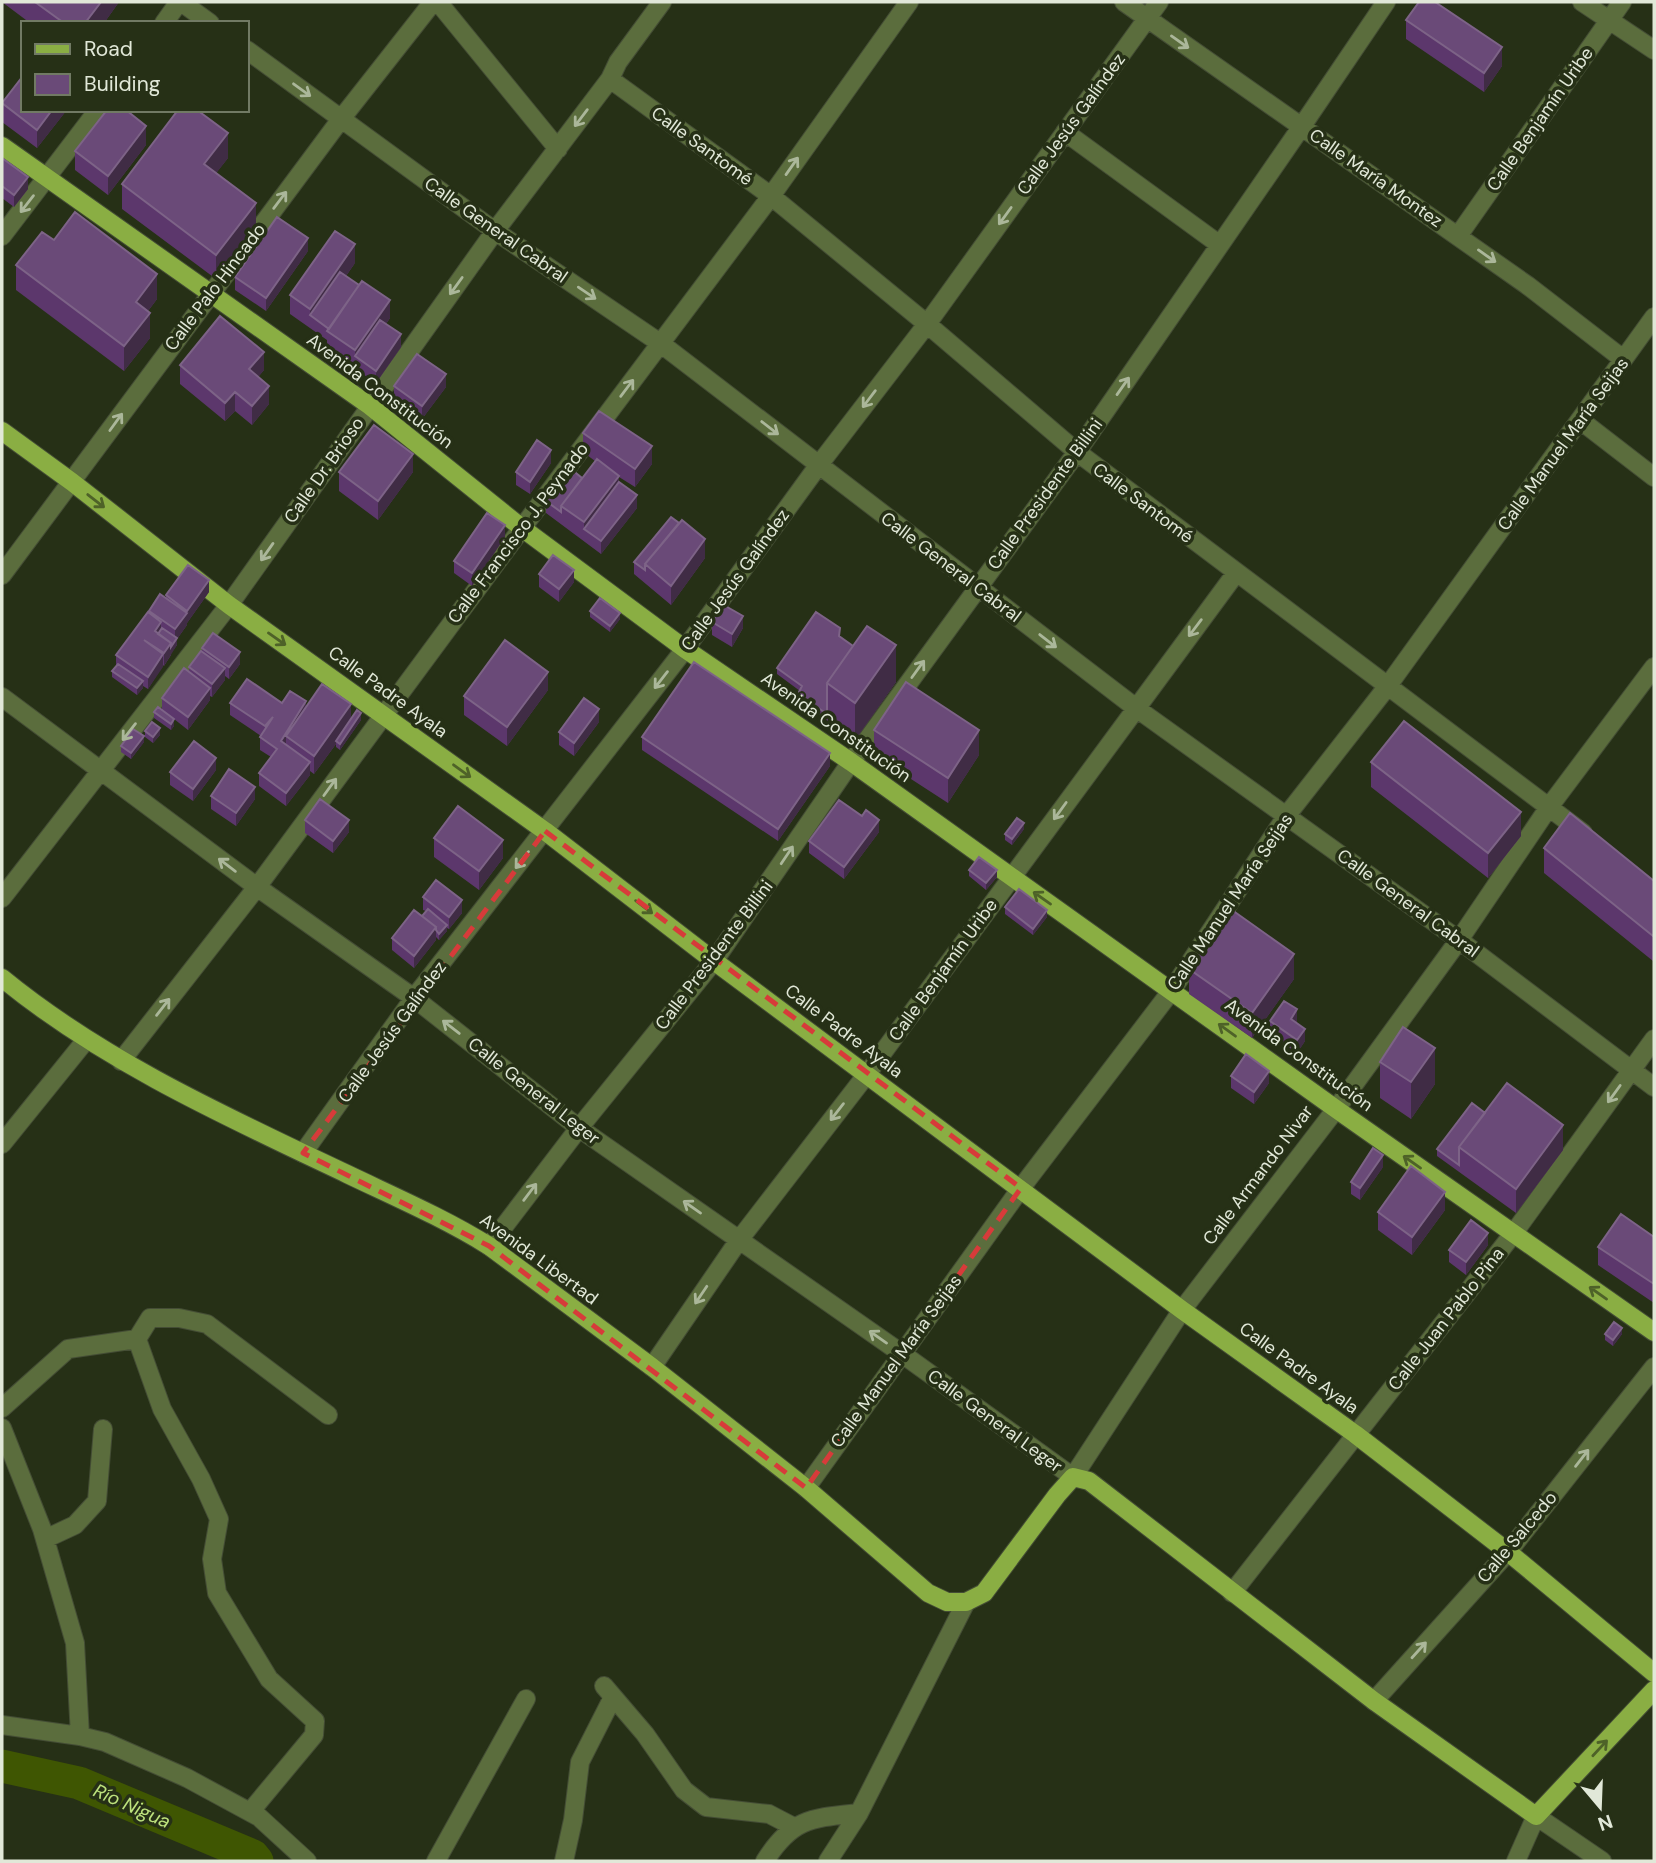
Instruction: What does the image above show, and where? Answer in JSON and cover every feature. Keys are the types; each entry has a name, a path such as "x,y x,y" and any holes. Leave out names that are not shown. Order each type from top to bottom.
{"main road":[{"name":"Avenida Constitución","path":"2,146 370,406 522,528 685,649 1012,876 1336,1109 1654,1332"},
{"name":"Calle Padre Ayala","path":"2,431 72,482 229,605 545,831 714,961 1182,1310 1355,1434 1508,1552 1654,1673"},
{"name":"Avenida Libertad","path":"5,983 86,1040 121,1061 460,1229 489,1246 652,1367 806,1488 928,1593 947,1602 966,1602"},
{"path":"1073,1477 1088,1482 1374,1701 1536,1816 1654,1690"},
{"name":"Calle Armando Nivar","path":"966,1602 984,1593 1073,1477"}],"street":[{"path":"166,21 180,2 207,21"},
{"path":"435,2 558,149"},
{"name":"Calle Palo Hincado","path":"2,575 341,119 435,2"},
{"name":"Calle Dr. Brioso","path":"2,898 229,605 495,231 610,79 618,62 662,2"},
{"name":"Calle Francisco J. Peynado","path":"121,1061 257,887 771,196 909,2"},
{"name":"Calle María Montez","path":"1125,2 1527,285 1623,359"},
{"name":"Calle Jesús Galíndez","path":"303,1153 414,998 685,649 818,466 927,324 1159,2"},
{"name":"Calle Presidente Billini","path":"489,1246 579,1128 714,961 850,762 1077,452 1386,2"},
{"path":"1582,2 1654,50"},
{"name":"Calle Benjamín Uribe","path":"1458,236 1622,2"},
{"name":"Calle General Cabral","path":"248,51 495,231 660,343 1136,708 1459,940 1654,1087"},
{"name":"Calle Santomé","path":"610,79 771,196 1077,452 1601,846"},
{"path":"2,236 97,112"},
{"path":"1065,132 1220,245"},
{"name":"Calle Manuel María Seijas","path":"806,1488 1021,1188 1172,990 1287,816 1387,687 1654,317"},
{"path":"1580,420 1654,477"},
{"name":"Calle Benjamín Uribe","path":"652,1367 738,1240 867,1074 1236,573"},
{"name":"Calle Armando Nivar","path":"1073,1477 1182,1310 1336,1109 1459,940 1549,807 1654,667"},
{"name":"Calle General Leger","path":"2,697 257,887 414,998 579,1128 1073,1477"},
{"name":"Calle Juan Pablo Pina","path":"1232,1593 1513,1234 1654,1039"},
{"path":"2,1144 86,1040"},
{"path":"2,1408 68,1349 137,1339 150,1318 179,1318 206,1324 328,1415"},
{"path":"137,1339 162,1409 201,1479 219,1519 212,1559 218,1592 269,1679 315,1721 314,1735 250,1812"},
{"name":"Calle Salcedo","path":"1374,1701 1508,1552 1654,1367"},
{"path":"2,1428 45,1539 75,1643 80,1736"},
{"path":"45,1539 75,1525 97,1501 103,1429"},
{"path":"828,1861 859,1813 966,1602"},
{"path":"564,1861 573,1820 580,1762 609,1692 645,1734 684,1790 706,1807 769,1814 794,1827"},
{"path":"442,1859 526,1699"},
{"path":"2,1725 105,1742 187,1778 250,1812 307,1861"},
{"path":"765,1861 794,1827 813,1818 859,1813"},
{"path":"1516,1861 1536,1816 1602,1861"}],"highlighted area":[{"path":"545,831 1021,1188 806,1488 489,1246 303,1153"}],"building":[{"path":"35,2 101,2 87,21 61,21"},
{"path":"1419,2 1435,2 1502,47 1484,73 1406,20"},
{"path":"21,79 21,112 50,112 37,130 2,103"},
{"path":"105,112 128,112 146,126 108,176 75,151"},
{"path":"176,112 200,112 228,133 204,164 256,203 216,255 122,184"},
{"path":"2,158 28,177 14,195 2,186"},
{"path":"75,212 157,274 136,302 150,313 124,346 16,265 42,232 54,240"},
{"path":"277,217 308,238 266,298 235,277"},
{"path":"335,231 355,244 310,309 290,295"},
{"path":"340,272 359,285 329,329 310,315"},
{"path":"362,281 390,300 355,350 327,331"},
{"path":"220,316 264,352 249,369 269,386 252,406 235,392 225,403 180,365"},
{"path":"380,320 401,334 376,371 355,356"},
{"path":"417,354 446,374 422,406 394,386"},
{"path":"599,411 652,446 635,469 583,433"},
{"path":"374,425 413,454 378,501 339,472"},
{"path":"537,440 551,450 530,482 516,472"},
{"path":"597,459 619,476 584,522 561,506"},
{"path":"571,469 582,478 561,506 561,512 546,501"},
{"path":"619,482 637,495 601,541 584,529"},
{"path":"487,513 505,525 472,573 454,561"},
{"path":"671,517 679,523 645,564 645,570 634,562"},
{"path":"682,520 705,539 671,586 645,564"},
{"path":"553,555 574,570 559,589 539,574"},
{"path":"188,565 209,580 187,611 166,595"},
{"path":"160,594 187,613 175,629 149,611"},
{"path":"600,598 620,613 610,626 590,611"},
{"path":"722,604 743,616 732,634 712,622"},
{"path":"148,612 161,622 155,631 171,643 164,653 144,640 163,654 148,677 116,655"},
{"path":"816,612 840,628 839,636 853,646 827,683 827,714 798,694 802,686 777,668"},
{"path":"867,626 896,645 855,703 827,683"},
{"path":"162,628 177,638 171,647 171,643 158,634"},
{"path":"213,633 240,652 229,667 202,648"},
{"path":"505,640 548,672 507,727 464,696"},
{"path":"201,651 225,668 212,684 189,667"},
{"path":"694,662 830,753 778,829 642,737"},
{"path":"118,664 143,681 137,688 112,671"},
{"path":"184,668 210,688 188,717 162,698"},
{"path":"247,679 282,703 290,691 306,701 281,741 310,762 286,793 259,773 277,749 260,737 273,717 265,726 230,703"},
{"path":"906,682 979,730 948,778 874,730"},
{"path":"322,684 351,704 314,756 286,736"},
{"path":"584,698 599,709 574,743 559,732"},
{"path":"158,707 174,719 171,724 154,712"},
{"path":"357,710 361,713 340,744 336,741"},
{"path":"1404,721 1521,812 1488,853 1371,762"},
{"path":"152,722 160,728 153,737 145,731"},
{"path":"133,729 144,736 131,753 121,746"},
{"path":"194,741 216,758 193,789 170,772"},
{"path":"229,769 255,787 236,813 211,796"},
{"path":"320,799 349,820 333,841 305,820"},
{"path":"839,800 862,816 866,810 879,820 844,867 809,841"},
{"path":"458,806 503,840 479,871 434,838"},
{"path":"1570,813 1654,881 1653,936 1544,848"},
{"path":"1017,818 1024,823 1012,839 1005,834"},
{"path":"979,857 997,870 986,883 969,870"},
{"path":"436,880 462,900 449,917 423,897"},
{"path":"1019,889 1047,910 1033,929 1005,907"},
{"path":"428,909 447,925 439,934 436,927 422,916"},
{"path":"414,910 436,927 414,956 392,938"},
{"path":"1232,910 1294,954 1252,1013 1189,969"},
{"path":"1284,1001 1297,1009 1291,1019 1305,1029 1297,1040 1270,1021"},
{"path":"1403,1027 1435,1048 1411,1082 1380,1062"},
{"path":"1246,1054 1269,1071 1254,1092 1231,1076"},
{"path":"1507,1083 1563,1125 1516,1189 1459,1147"},
{"path":"1472,1103 1485,1113 1459,1147 1459,1165 1437,1149"},
{"path":"1373,1148 1383,1155 1360,1188 1351,1182"},
{"path":"1411,1166 1445,1192 1412,1237 1378,1212"},
{"path":"1621,1214 1654,1237 1654,1284 1598,1247"},
{"path":"1471,1220 1488,1233 1466,1262 1449,1250"},
{"path":"1614,1322 1622,1328 1613,1340 1605,1334"}],"waterway":[{"name":"Río Nigua","path":"2,1766 79,1783 253,1856 257,1861"}]}
